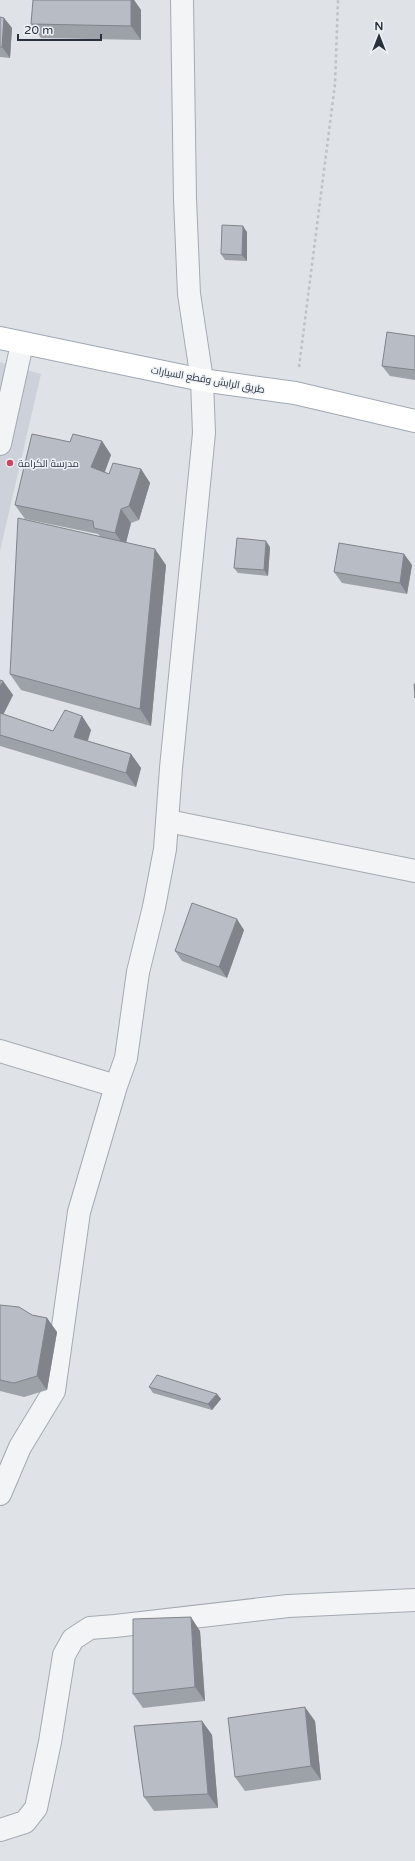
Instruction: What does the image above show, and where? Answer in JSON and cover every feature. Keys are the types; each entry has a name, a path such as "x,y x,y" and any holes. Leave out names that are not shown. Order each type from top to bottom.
{"main road":[{"name":"طريق الرابش وقطع السيارات","path":"0,338 22,344 202,380 295,394 415,421"}],"street":[{"path":"0,1494 20,1446 54,1391 79,1212 116,1086 126,1058 138,972 154,907 168,821 171,768 204,433 202,380 189,294 185,199 182,0"},
{"path":"0,444 22,344"},
{"path":"168,821 415,871"},
{"path":"0,1051 116,1086"},
{"path":"0,1830 25,1822 36,1808 50,1742 64,1655 73,1639 90,1628 122,1626 288,1606 415,1600"}],"path":[{"path":"295,394 335,84 338,0"}],"shaded area":[{"name":"مدرسة الكرامة","path":"0,362 41,374 0,551"}],"building":[{"path":"33,0 131,0 131,26 31,24"},
{"path":"0,17 4,18 2,47 0,47"},
{"path":"222,225 243,226 242,255 221,254"},
{"path":"387,332 415,336 415,370 382,366"},
{"path":"32,434 70,442 73,434 102,441 91,467 109,474 113,463 141,469 129,506 121,509 115,533 94,528 93,521 15,505"},
{"path":"18,518 155,549 140,709 10,674"},
{"path":"237,538 266,541 264,570 234,568"},
{"path":"339,543 404,554 400,583 334,572"},
{"path":"0,680 3,681 0,687"},
{"path":"65,710 82,716 74,737 131,754 126,773 0,735 0,713 53,731"},
{"path":"192,903 237,919 219,967 175,951"},
{"path":"0,1305 19,1307 32,1315 47,1318 37,1376 14,1383 0,1380"},
{"path":"157,1375 217,1394 208,1404 149,1387"},
{"path":"191,1617 195,1687 133,1694 133,1619"},
{"path":"305,1707 311,1766 235,1777 228,1718"},
{"path":"202,1721 208,1794 144,1797 134,1726"}],"place":[{"name":"مدرسة الكرامة","path":"10,463"}]}
